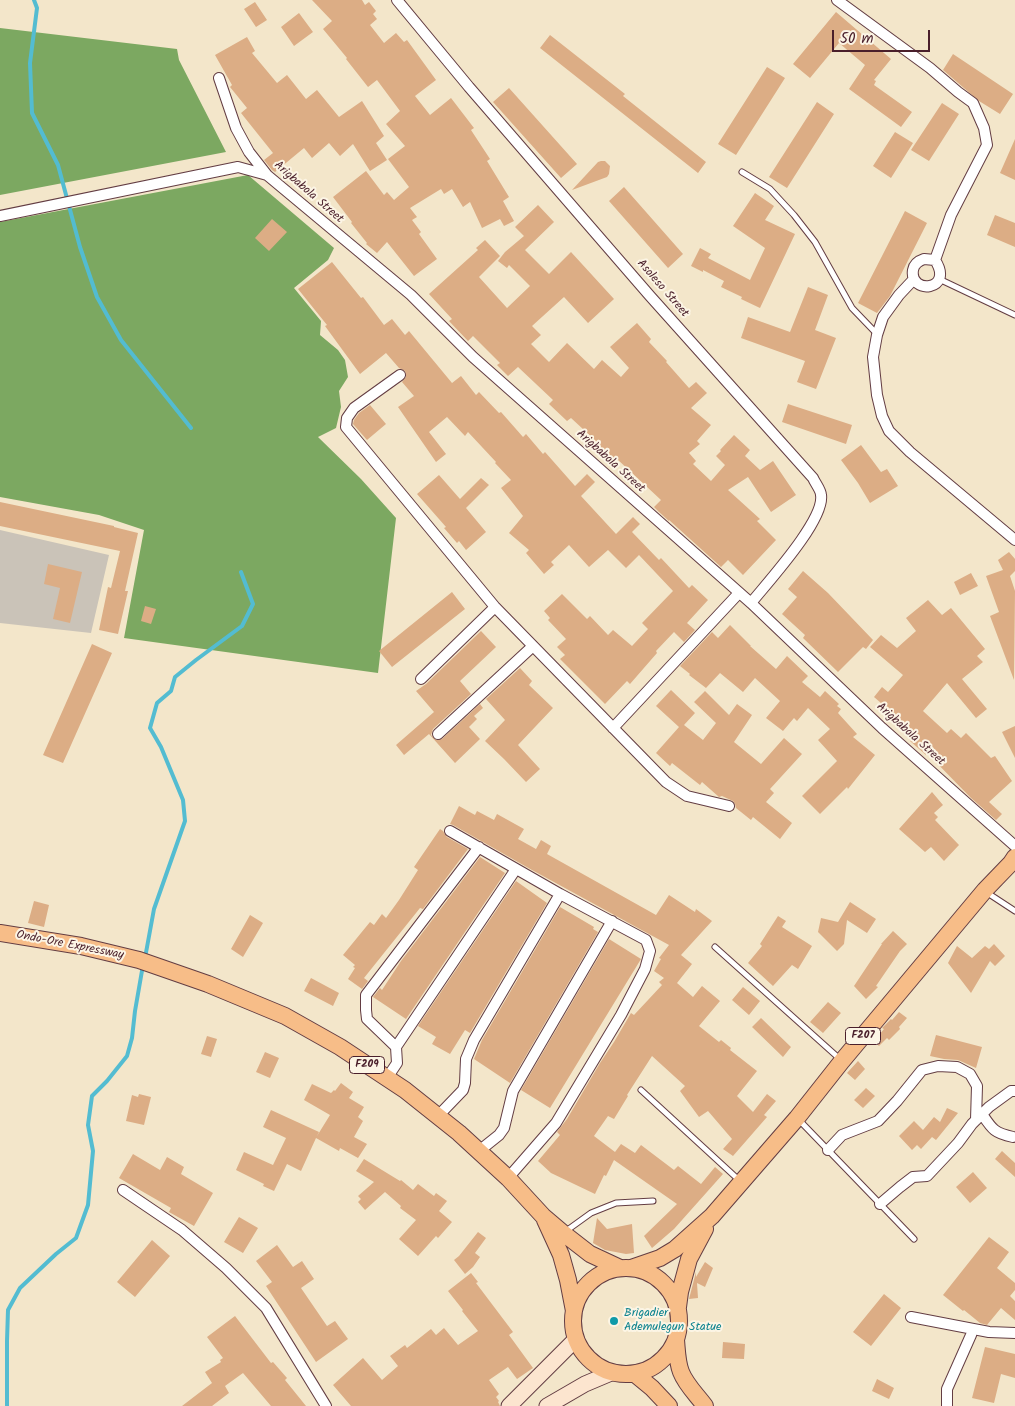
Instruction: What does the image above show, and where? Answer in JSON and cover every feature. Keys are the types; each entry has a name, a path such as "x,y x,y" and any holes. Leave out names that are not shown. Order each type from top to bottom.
{"main road":[{"name":"F207","path":"626,1268 660,1258 676,1249 712,1216 797,1118 984,890 1014,861"},
{"name":"Ondo-Ore Expressway","path":"0,933 81,946 139,960 208,984 285,1016 340,1047 387,1078"},
{"name":"F209","path":"387,1078 438,1116 508,1178 543,1216 590,1254 626,1268 644,1270 665,1284 678,1306 679,1323 676,1340 681,1372 689,1386 705,1406"},
{"name":"F209","path":"543,1216 561,1255 574,1312"},
{"name":"F207","path":"678,1306 689,1259 712,1216"},
{"name":"F209","path":"626,1268 604,1272 590,1282 579,1295 574,1312 573,1326 576,1339 584,1354 596,1366 611,1372 635,1374 648,1370 660,1362 670,1352 676,1340"},
{"path":"509,1406 576,1339"},
{"path":"547,1406 585,1384 611,1372"},
{"path":"635,1374 669,1406"}],"street":[{"name":"Asoleso Street","path":"397,0 469,87 650,296 813,478 821,495 819,511 805,536 751,603"},
{"path":"837,0 930,68 974,103 984,128 987,145 952,215 935,260"},
{"name":"Arigbabola Street","path":"219,78 236,128 249,152 267,176 411,294 473,357 751,603 882,728 1015,846"},
{"path":"0,216 238,167 267,176"},
{"path":"924,258 935,260 940,266 940,279 930,287 918,284 912,272 914,266 924,258"},
{"path":"914,279 899,295 883,317 877,335 873,357 877,395 882,416 889,431 910,452 1015,540"},
{"path":"400,375 354,408 347,418 346,427 495,607 666,782 687,796 729,806"},
{"path":"613,728 739,593"},
{"path":"421,679 495,607"},
{"path":"438,734 533,646"},
{"path":"450,831 560,894 646,940 650,951 644,969 621,1015 556,1123 508,1178"},
{"path":"396,1047 367,1019 366,995 479,847"},
{"path":"387,1078 397,1063 396,1047 516,869"},
{"path":"438,1116 463,1090 466,1058 474,1040 560,894"},
{"path":"478,1151 499,1135 504,1128 513,1091 612,921"},
{"path":"828,1150 842,1135 878,1120 897,1101 922,1070 938,1066 956,1067 970,1074 977,1086 979,1117 1000,1134 1013,1137"},
{"path":"880,1204 913,1177 927,1176 989,1107 1011,1091 1015,1091"},
{"path":"123,1190 182,1230 226,1268 266,1308 326,1406"},
{"path":"911,1316 989,1332 1015,1333"},
{"path":"947,1406 947,1389 972,1336 973,1329"}],"lane":[{"path":"742,172 770,189 794,214 815,242 852,308 877,335"},
{"path":"940,279 1015,315"},
{"path":"984,890 1015,911"},
{"path":"715,947 842,1061"},
{"path":"641,1090 741,1182"},
{"path":"797,1118 914,1239"},
{"path":"563,1233 591,1214 616,1203 653,1201"}],"shaded area":[{"path":"0,530 109,555 91,633 0,623"}],"green space":[{"path":"0,28 177,49 179,60 226,152 0,195"},
{"path":"248,175 334,248 328,260 294,288 321,321 320,335 338,350 345,360 348,377 339,391 341,407 336,428 318,437 361,479 396,518 378,673 124,638 144,530 99,515 0,497 0,222"}],"building":[{"path":"312,0 362,0 365,5 369,2 376,11 373,14 377,19 370,25 384,43 396,33 404,42 407,40 436,80 415,96 430,115 451,98 474,128 471,130 490,159 487,161 509,197 503,201 514,221 504,226 500,219 482,228 470,202 463,207 452,189 444,194 441,189 410,208 417,217 412,220 421,232 419,234 437,259 414,276 387,242 377,253 366,244 333,197 366,171 384,195 387,192 394,200 409,187 388,159 405,146 386,124 400,111 377,80 368,87 323,29 332,21"},
{"path":"255,2 267,20 256,27 244,9"},
{"path":"836,12 891,59 874,80 876,81 874,85 912,112 901,127 849,89 865,65 839,43 810,78 793,64"},
{"path":"299,13 313,32 294,46 281,27"},
{"path":"550,35 625,94 623,96 706,162 698,173 540,48"},
{"path":"247,37 255,51 252,53 277,83 287,75 306,99 317,90 339,117 362,101 384,136 376,143 387,160 370,171 353,144 340,156 329,143 312,158 304,148 275,172 272,170 264,160 273,153 241,113 247,108 230,87 232,85 215,55"},
{"path":"953,54 1013,94 1000,114 979,101 943,70"},
{"path":"767,67 785,78 736,155 718,144"},
{"path":"509,88 577,164 561,178 493,102"},
{"path":"817,102 834,114 787,188 769,177"},
{"path":"942,103 959,114 929,161 911,150"},
{"path":"895,132 913,143 891,178 873,166"},
{"path":"1015,139 1015,180 1000,173"},
{"path":"605,161 610,166 607,177 572,190 598,162"},
{"path":"624,187 683,254 668,268 609,201"},
{"path":"755,193 774,206 765,220 795,234 760,308 721,287 724,281 691,266 700,248 711,254 708,258 750,280 765,248 733,226"},
{"path":"538,205 554,222 525,250 549,274 571,252 614,299 588,323 564,297 532,326 541,335 531,344 549,362 567,343 594,369 602,360 621,377 629,368 610,347 637,323 651,339 649,342 689,388 696,382 707,393 691,408 711,425 697,441 700,444 689,453 696,461 693,464 711,481 725,465 716,456 734,435 750,450 745,456 760,470 773,461 796,495 771,512 748,477 728,490 760,519 757,521 776,540 743,575 728,560 721,567 669,521 654,507 661,500 617,459 616,461 596,444 597,442 571,418 567,421 549,404 553,400 518,367 508,376 497,365 500,363 473,336 468,341 449,321 452,319 429,294 478,250 476,248 485,240 500,256 479,277 507,308 530,286 509,265 507,268 498,261 505,252 524,236 515,227"},
{"path":"905,211 927,223 890,296 877,313 858,303"},
{"path":"995,215 1015,223 1015,247 987,235"},
{"path":"272,219 287,232 269,251 255,238"},
{"path":"332,262 361,298 363,297 384,325 392,319 405,335 409,331 452,383 461,376 476,395 479,392 499,413 501,412 523,437 526,434 543,454 545,452 575,486 587,474 595,482 581,496 616,534 633,517 640,524 632,532 659,560 661,558 689,588 692,585 708,600 687,623 695,630 684,642 674,632 630,684 627,681 605,704 560,659 565,655 557,647 566,639 548,620 550,618 544,611 562,594 587,619 590,616 608,635 613,630 632,646 648,629 642,623 673,591 639,555 626,568 608,550 589,567 569,545 551,562 554,565 544,574 526,553 529,550 509,533 523,516 501,488 511,480 496,462 468,432 465,436 447,417 429,432 446,454 436,462 398,407 414,396 402,382 406,377 405,371 399,368 386,353 360,374 325,326 327,325 298,289"},
{"path":"808,287 828,295 815,330 836,338 816,389 797,382 805,361 741,338 748,317 790,332"},
{"path":"788,404 852,425 846,444 782,422"},
{"path":"370,405 386,424 367,440 353,424 359,413"},
{"path":"861,445 881,472 887,469 898,486 870,503 841,460"},
{"path":"439,475 460,499 481,478 489,485 466,508 486,532 466,550 459,541 457,543 444,528 446,527 417,494"},
{"path":"0,502 114,526 138,533 118,634 99,630 108,587 111,588 120,551 0,526"},
{"path":"1009,552 1015,559 1015,571 1010,576 1015,591 1014,680 990,616 999,612 986,576 1003,570 998,560"},
{"path":"48,564 82,572 70,623 53,619 60,588 44,584"},
{"path":"803,571 828,593 873,640 866,649 863,647 838,672 803,638 805,635 782,614 797,597 788,589"},
{"path":"971,573 978,586 960,595 954,582"},
{"path":"452,592 465,609 392,667 379,651"},
{"path":"928,600 942,615 951,608 985,649 977,656 983,662 962,679 987,709 976,718 947,683 923,711 947,733 951,729 961,738 966,733 991,758 995,756 1012,781 989,802 1002,814 996,820 971,798 928,754 926,755 910,741 912,739 878,707 881,703 874,697 882,687 888,692 903,675 870,647 881,635 897,648 916,631 906,618"},
{"path":"145,606 156,609 151,624 141,621"},
{"path":"730,625 776,669 787,656 808,676 802,682 820,697 825,691 839,704 837,706 841,709 838,713 857,734 853,737 875,755 848,789 847,787 820,814 802,796 837,761 818,740 830,729 808,708 797,721 794,718 783,731 766,718 780,701 755,678 743,692 720,673 706,688 680,666 712,632 718,638"},
{"path":"481,631 496,647 460,681 471,694 433,729 431,735 436,740 442,739 480,704 483,708 474,716 477,719 469,727 480,739 455,763 429,734 404,755 396,745 434,712 416,691 426,684"},
{"path":"92,644 112,653 63,763 43,755"},
{"path":"520,668 532,681 529,685 553,708 518,745 540,769 526,782 485,741 505,720 486,699"},
{"path":"671,690 695,713 684,725 703,740 716,723 694,702 705,691 729,715 737,704 752,715 734,742 761,764 784,738 802,754 770,789 774,793 766,802 792,823 780,839 753,817 751,820 736,808 733,801 722,796 719,797 702,782 700,785 672,763 670,766 656,753 679,727 656,706"},
{"path":"1015,726 1015,758 1002,732"},
{"path":"932,792 943,805 934,813 938,817 935,820 959,845 944,861 931,847 925,852 899,829"},
{"path":"459,806 475,815 477,811 494,820 497,814 524,829 518,839 536,849 541,840 551,846 547,854 656,915 669,895 695,912 696,909 712,921 681,955 692,964 677,983 693,997 702,986 720,1001 699,1026 719,1042 721,1040 731,1048 730,1050 757,1071 737,1096 753,1112 767,1094 776,1101 764,1115 767,1117 733,1156 723,1149 732,1139 708,1111 699,1117 680,1091 685,1086 652,1056 614,1119 608,1116 594,1136 615,1152 621,1144 635,1153 641,1145 674,1170 678,1166 701,1184 715,1167 723,1174 674,1229 652,1248 644,1236 677,1204 614,1160 595,1194 551,1173 538,1161 560,1135 557,1132 567,1119 631,1013 634,1015 662,985 659,982 664,978 654,971 661,959 659,958 669,945 450,824"},
{"path":"440,829 447,837 468,849 423,909 420,908 364,978 368,981 362,989 348,979 355,965 343,955 370,922 374,925 382,914 386,918 418,870 414,867"},
{"path":"480,857 505,873 406,1019 373,997 380,988 382,990 401,961"},
{"path":"516,881 547,903 470,1033 465,1030 450,1054 432,1044 436,1037 418,1026"},
{"path":"34,901 49,905 44,927 28,923"},
{"path":"850,902 876,919 867,933 847,920 844,944 837,951 818,932 821,918 838,922"},
{"path":"560,907 594,927 593,929 598,932 510,1083 474,1059 482,1040"},
{"path":"250,915 263,923 243,957 231,949"},
{"path":"778,916 786,921 782,927 812,946 798,969 792,965 773,986 748,963 762,946 760,944"},
{"path":"893,931 907,944 876,986 878,987 866,999 854,986 881,944"},
{"path":"609,939 641,959 550,1108 521,1090"},
{"path":"994,944 1005,956 995,966 990,961 971,993 948,963 957,946 972,958 985,946 989,949"},
{"path":"311,978 339,993 333,1006 304,991"},
{"path":"743,987 760,1001 749,1015 732,1000"},
{"path":"828,1002 841,1013 823,1033 810,1022"},
{"path":"899,1012 907,1018 899,1027 900,1029 889,1040 887,1038 879,1046 874,1041 884,1029 882,1028"},
{"path":"761,1018 791,1047 783,1057 752,1027"},
{"path":"936,1035 982,1047 976,1068 958,1060 930,1056"},
{"path":"207,1036 217,1039 211,1057 201,1054"},
{"path":"265,1052 279,1058 270,1078 256,1072"},
{"path":"858,1061 865,1069 855,1080 847,1073"},
{"path":"341,1083 353,1092 349,1098 364,1107 358,1117 363,1121 354,1137 367,1144 358,1158 340,1148 339,1151 316,1138 301,1171 287,1164 274,1191 236,1170 244,1152 273,1165 286,1138 263,1127 271,1110 319,1132 317,1136 330,1115 304,1100 312,1084 331,1093"},
{"path":"866,1088 875,1096 863,1108 854,1100"},
{"path":"139,1094 151,1097 144,1125 126,1121 132,1095 138,1097"},
{"path":"947,1108 958,1113 936,1140 932,1137 921,1149 917,1145 912,1150 899,1136 914,1121 923,1130 934,1117 940,1122"},
{"path":"1002,1151 1015,1163 1015,1177 995,1159"},
{"path":"133,1154 160,1170 167,1157 184,1167 181,1174 213,1193 194,1226 169,1212 171,1208 119,1178"},
{"path":"364,1159 401,1180 413,1190 418,1184 434,1196 436,1193 447,1201 439,1211 452,1222 418,1256 399,1239 416,1220 400,1208 401,1206 385,1192 365,1210 358,1202 361,1199 358,1196 374,1182 356,1171"},
{"path":"973,1172 987,1188 970,1203 956,1187"},
{"path":"239,1217 258,1228 243,1253 224,1242"},
{"path":"597,1218 607,1229 632,1224 634,1253 626,1254 605,1250 593,1243"},
{"path":"478,1232 486,1238 475,1253 480,1257 465,1274 454,1260"},
{"path":"989,1237 1009,1252 997,1268 1015,1283 1015,1290 1010,1296 1015,1301 1015,1320 1001,1308 987,1325 980,1323 943,1295"},
{"path":"152,1240 170,1256 135,1297 117,1282"},
{"path":"277,1245 293,1267 302,1261 314,1279 301,1288 327,1326 335,1321 348,1339 316,1362 266,1286 272,1282 256,1261"},
{"path":"705,1262 713,1268 705,1287 697,1283 698,1298 689,1299 696,1272 696,1277"},
{"path":"471,1273 478,1282 476,1283 513,1332 509,1335 533,1368 517,1379 508,1367 489,1380 499,1394 496,1397 500,1406 351,1406 333,1385 363,1358 382,1380 398,1366 390,1356 405,1345 407,1348 431,1329 436,1335 444,1328 458,1345 478,1331 448,1291"},
{"path":"884,1294 901,1308 871,1346 853,1332"},
{"path":"235,1316 271,1363 273,1362 287,1378 285,1380 306,1406 271,1406 243,1373 225,1386 229,1393 212,1406 182,1406 212,1383 205,1372 221,1362 220,1360 223,1358 207,1337"},
{"path":"723,1342 745,1344 744,1359 722,1358"},
{"path":"985,1347 1015,1354 1015,1378 1001,1374 994,1403 972,1398"},
{"path":"877,1379 894,1388 889,1399 872,1391"}],"waterway":[{"path":"34,0 37,8 30,63 32,113 58,165 80,247 97,297 121,340 191,428"},
{"path":"145,958 154,909 185,821 183,800 161,747 150,728 157,703 171,691 175,677 242,626 253,604 241,572"},
{"path":"7,1406 8,1310 20,1288 76,1238 88,1205 93,1151 88,1125 92,1096 127,1056 132,1038 143,965"}],"place":[{"name":"Brigadier Ademulegun Statue","path":"614,1321"}]}
